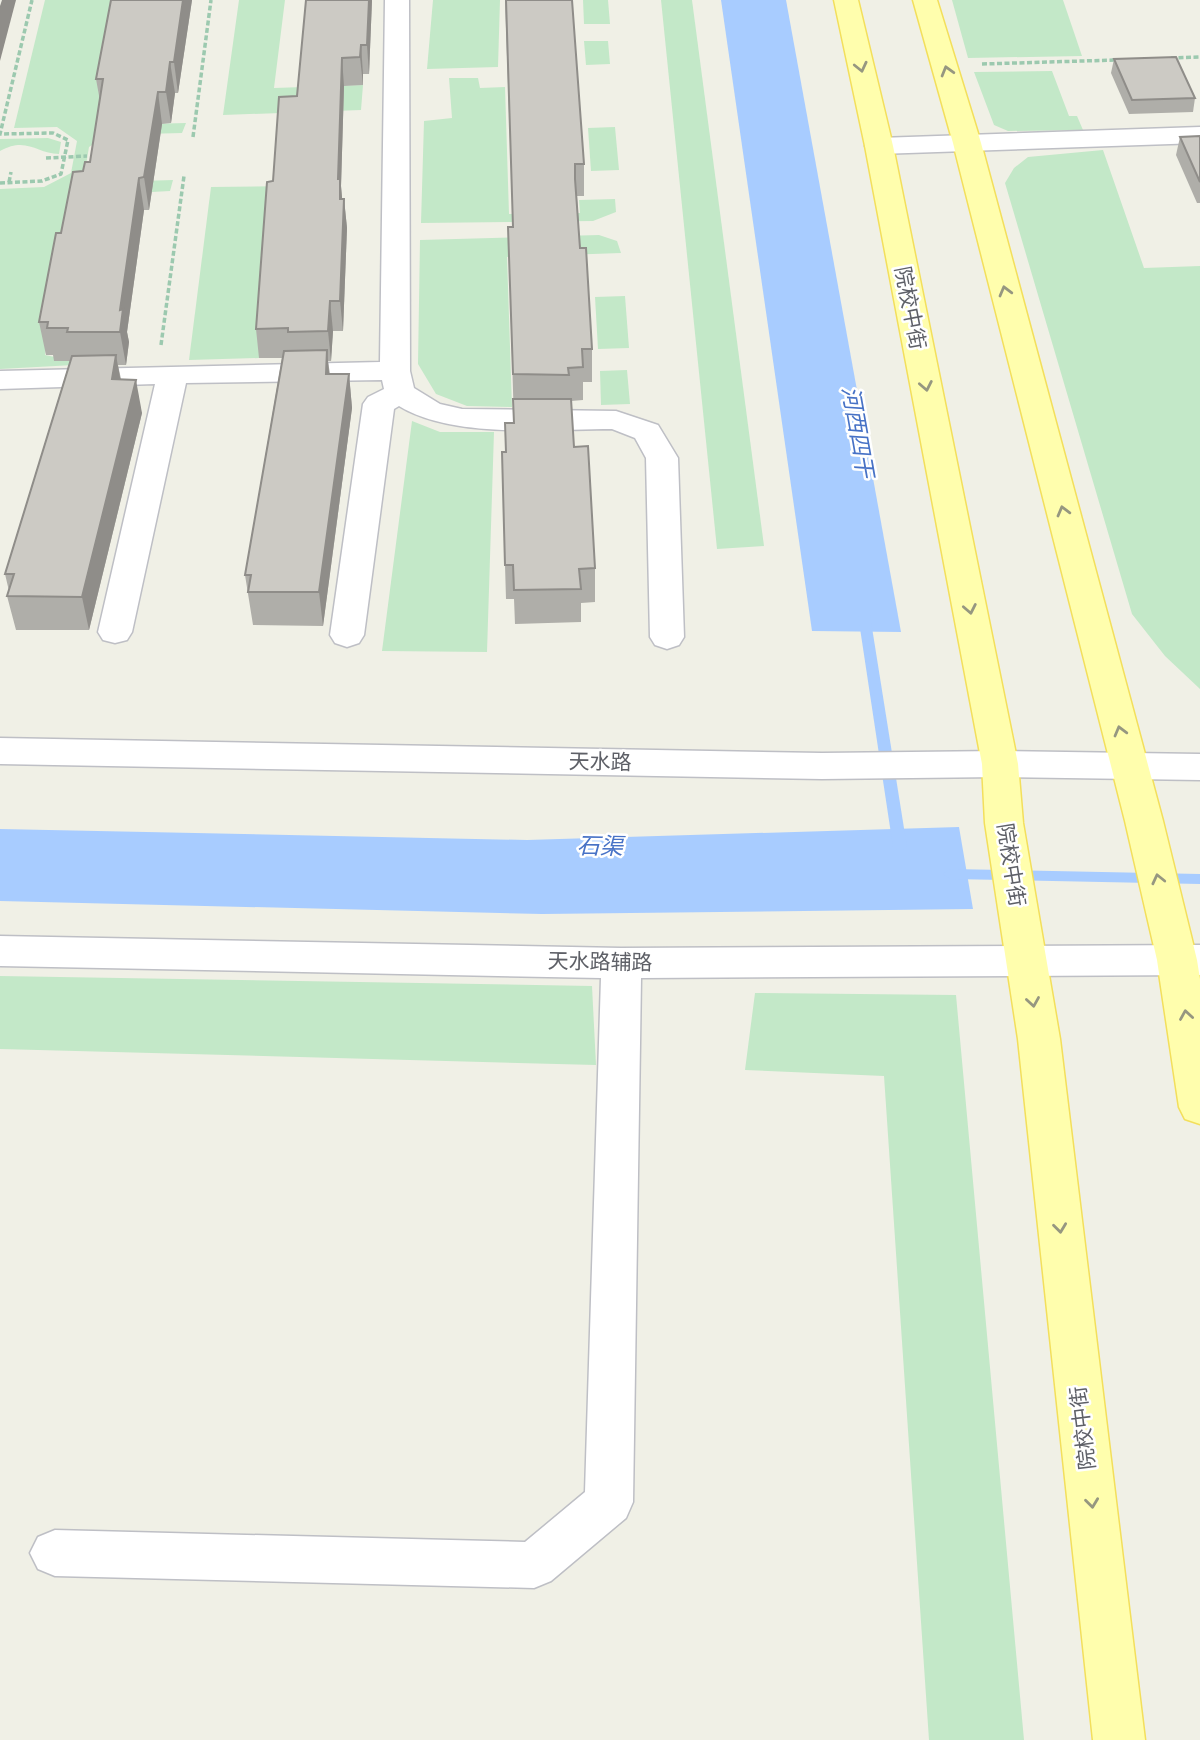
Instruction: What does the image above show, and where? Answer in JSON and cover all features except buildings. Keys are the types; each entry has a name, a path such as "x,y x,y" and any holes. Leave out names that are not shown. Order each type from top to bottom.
{"main road":[{"name":"院校中街","path":"846,0 879,146 1000,764 1004,823 1039,1039 1119,1740"},
{"path":"925,0 967,143 1129,767 1183,952 1200,1107"}],"street":[{"path":"347,635 379,404 398,382 397,0"},
{"path":"879,146 1200,135"},
{"path":"115,632 165,374"},
{"path":"0,380 165,374 398,382 430,411 462,418 616,420 647,432 662,458 667,637"},
{"name":"天水路","path":"0,751 822,766 1000,764 1200,767"},
{"name":"天水路辅路","path":"0,951 621,963 1024,948 1183,952"},
{"path":"55,1553 534,1565 609,1502 621,963"}],"path":[{"path":"0,183 42,181 61,174 68,140 53,133 0,134 32,0"},
{"path":"193,138 211,0"},
{"path":"1160,59 1200,57"},
{"path":"946,66 1120,60"},
{"path":"46,158 87,156"},
{"path":"9,182 11,172"},
{"path":"165,374 184,176"}],"green space":[{"path":"45,0 131,0 107,125 186,123 182,133 107,135 89,147 85,171 109,182 173,180 170,191 152,192 49,332 45,355 75,361 74,365 0,369 0,189 44,187 71,173 77,141 57,127 14,128"},
{"path":"239,0 285,0 274,88 363,85 361,110 223,115"},
{"path":"433,0 500,0 498,67 427,69"},
{"path":"583,0 608,0 610,24 584,24"},
{"path":"661,0 692,0 764,546 717,549"},
{"path":"952,0 1063,0 1082,56 968,58"},
{"path":"584,41 608,41 610,64 586,65"},
{"path":"1052,71 1069,116 1077,116 1083,130 1008,131 994,125 974,72"},
{"path":"449,78 478,78 480,88 505,87 509,214 580,213 579,200 615,199 616,212 593,221 421,223 424,121 452,118"},
{"path":"615,127 619,170 591,171 588,128"},
{"path":"48,138 61,142 59,154 25,145 0,151 0,139"},
{"path":"1103,150 1144,268 1200,266 1200,689 1165,656 1132,614 1005,183 1014,168 1028,157"},
{"path":"291,186 259,358 189,360 211,187"},
{"path":"599,235 617,241 621,253 507,257 512,407 467,406 436,394 418,364 420,240"},
{"path":"625,296 629,348 598,349 595,297"},
{"path":"627,370 630,404 601,405 600,371"},
{"path":"412,421 440,432 494,432 487,652 382,651"},
{"path":"0,976 592,986 596,1065 0,1049"},
{"path":"755,993 956,995 1024,1740 929,1740 884,1076 745,1070"}],"water":[{"path":"721,0 786,0 901,632 812,631"},
{"path":"959,827 973,909 542,914 0,901 0,829 527,840"}],"waterway":[{"name":"河西四干","path":"864,615 900,847"},
{"name":"石渠","path":"950,874 1200,879"}]}
